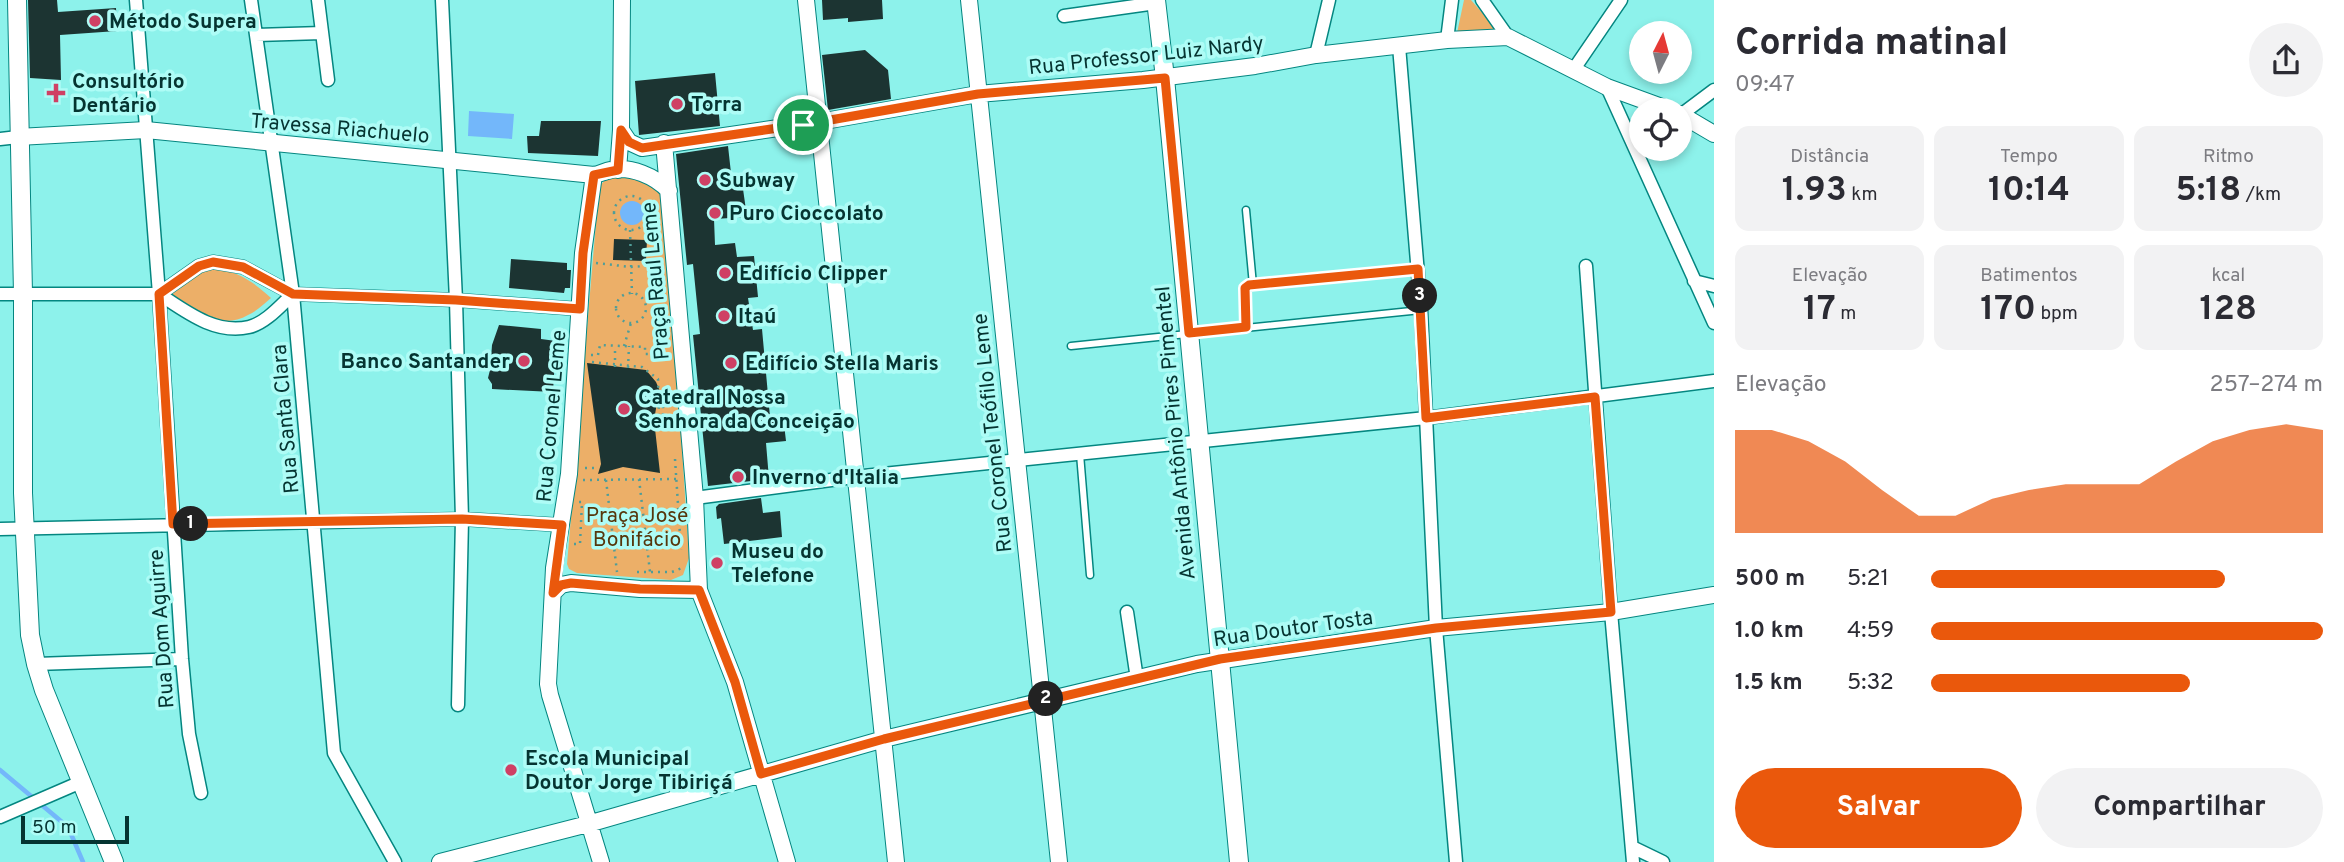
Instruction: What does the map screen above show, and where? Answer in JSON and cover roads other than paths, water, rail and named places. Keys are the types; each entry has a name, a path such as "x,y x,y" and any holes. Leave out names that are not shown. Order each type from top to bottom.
{"main road":[{"path":"16,0 9,138 23,294 25,528 30,635 36,664 114,862"},
{"name":"Avenida Antônio Pires Pimentel","path":"1156,1 1239,862"}],"street":[{"name":"Rua Dom Aguirre","path":"135,0 159,294 182,659 189,734 201,793"},
{"name":"Rua Santa Clara","path":"251,0 293,294 334,753 395,862"},
{"path":"318,0 328,80"},
{"path":"442,0 456,300 462,519 458,705"},
{"path":"618,170 622,0"},
{"path":"806,0 896,862"},
{"name":"Rua Coronel Teófilo Leme","path":"969,0 1059,862"},
{"path":"1316,55 1329,0"},
{"path":"1447,40 1452,0"},
{"path":"1482,0 1508,37"},
{"path":"1574,69 1621,0"},
{"path":"1064,16 1156,1"},
{"path":"256,35 322,33"},
{"name":"Rua Professor Luiz Nardy","path":"621,130 629,142 638,147 819,122 978,94 1165,78 1316,55 1447,40 1508,37 1607,87 1637,98"},
{"path":"1399,46 1421,310 1436,628 1456,862"},
{"path":"1607,87 1714,323"},
{"path":"1692,104 1714,90"},
{"name":"Rua Professor Luiz Nardy","path":"1692,122 1714,134"},
{"name":"Travessa Riachuelo","path":"9,138 146,130 594,175 618,170 647,175 669,191"},
{"name":"Praça Raul Leme","path":"664,143 695,498"},
{"name":"Rua Coronel Leme","path":"594,175 583,253 569,474 554,568 550,695 601,862"},
{"path":"159,294 199,266 213,262 243,267 293,294 456,300 580,309"},
{"path":"1587,266 1611,612 1633,862"},
{"path":"1694,281 1714,286"},
{"path":"0,294 159,294 207,324 250,327 268,316 293,294"},
{"path":"788,862 735,682 699,590 695,498 854,477 1426,418 1714,381"},
{"path":"0,529 462,519 562,525"},
{"path":"554,568 571,583"},
{"path":"553,593 561,585 571,583 640,589 699,590"},
{"name":"Rua Doutor Tosta","path":"440,862 588,824 884,739 1220,659 1436,628 1611,612 1714,594"},
{"path":"1127,612 1137,679"},
{"path":"36,664 182,659"},
{"path":"0,817 81,782"},
{"path":"1632,848 1663,862"}],"lane":[{"path":"1246,210 1254,285"},
{"path":"1246,327 1245,288 1418,269"},
{"path":"1071,346 1421,310"},
{"path":"1080,454 1090,575"}],"water":[{"path":"469,111 514,114 512,139 468,136"},
{"path":"632,201 640,205 644,213 640,221 632,225 624,221 620,213 624,205"}],"waterway":[{"path":"0,770 68,827 83,862"}],"place":[{"name":"Método Supera","path":"95,21"},
{"name":"Consultório Dentário","path":"56,93"},
{"name":"Torra","path":"677,104"},
{"name":"Subway","path":"705,180"},
{"name":"Puro Cioccolato","path":"715,213"},
{"name":"Edifício Clipper","path":"725,273"},
{"name":"Itaú","path":"724,316"},
{"name":"Banco Santander","path":"524,361"},
{"name":"Edifício Stella Maris","path":"731,363"},
{"name":"Catedral Nossa Senhora da Conceição","path":"624,409"},
{"name":"Inverno d'Italia","path":"738,477"},
{"name":"Museu do Telefone","path":"717,563"},
{"name":"Escola Municipal Doutor Jorge Tibiriçá","path":"511,770"}],"park label":[{"name":"Praça José Bonifácio","path":"637,527"}]}
